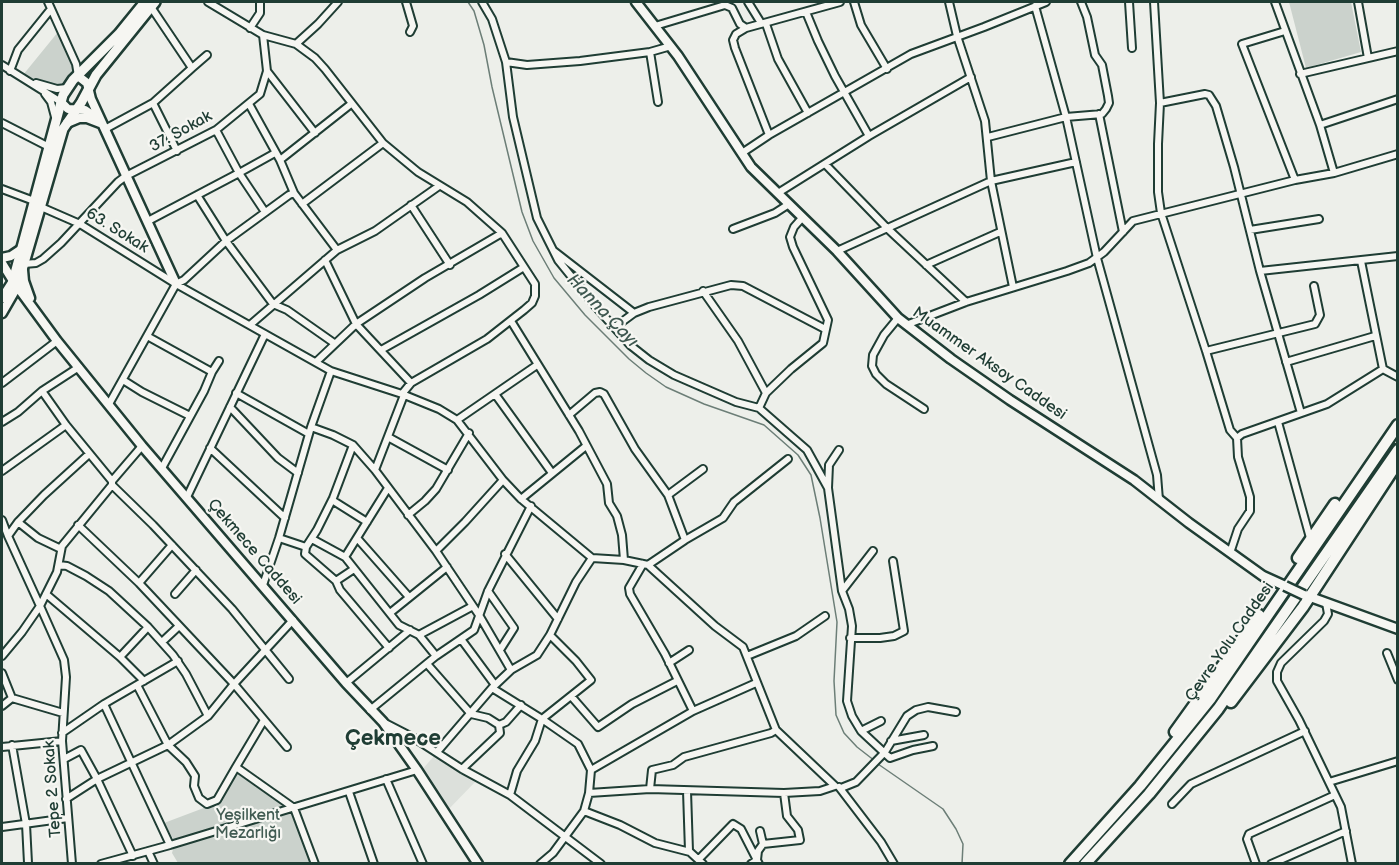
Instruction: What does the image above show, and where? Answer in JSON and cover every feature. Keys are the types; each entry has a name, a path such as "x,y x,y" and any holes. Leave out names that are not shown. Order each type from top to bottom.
{"highway":[{"path":"1144,790 1184,719 1283,586 1310,538 1368,456 1398,419"},
{"name":"Çevre Yolu Caddesi","path":"1085,864 1144,790 1210,698 1398,424"},
{"name":"Çevre Yolu Caddesi","path":"1070,864 1144,790 1218,709 1398,450"},
{"path":"1144,790 1208,731 1267,656 1398,462"}],"main road":[{"path":"15,284 24,266 49,147 67,88 150,3"},
{"path":"15,284 20,250 66,123 103,65 150,3"}],"street":[{"path":"208,2 263,35 296,44 325,69 383,143 439,186 467,202 502,233 535,284 535,296 532,303 511,321 487,339 411,383 403,395 375,470"},
{"path":"250,28 260,13 260,2"},
{"path":"296,44 338,2"},
{"path":"406,2 413,26 410,32"},
{"path":"482,2 492,19 506,62 513,117 537,218 558,260 630,345 674,375 736,402 759,408 807,450 828,488"},
{"name":"Muammer Aksoy Caddesi","path":"636,2 671,46 751,167 837,251 906,325 1004,396 1134,480 1159,501 1263,576 1307,596 1398,629"},
{"path":"702,2 705,11"},
{"path":"748,2 764,23 778,59 808,113"},
{"path":"769,135 735,48 733,40 736,34 746,28 840,2"},
{"path":"854,2 861,26 887,69"},
{"path":"949,2 957,36 985,121 991,181 1013,287"},
{"path":"742,153 769,135 921,49 1047,2"},
{"path":"988,137 1066,117 1099,114 1106,109 1108,96 1102,65 1095,55 1087,17 1081,2"},
{"path":"1129,2 1132,48"},
{"path":"1154,2 1160,103 1158,192 1161,213 1230,430 1237,438 1238,457 1250,497 1251,511 1238,529 1230,553"},
{"path":"1275,2 1335,173"},
{"path":"1358,2 1368,58"},
{"path":"150,3 192,68"},
{"path":"49,5 76,64 78,76 87,83 87,89 176,284"},
{"path":"10,71 18,50 49,5"},
{"path":"655,26 725,5 732,8 740,24 746,28"},
{"path":"1035,6 1066,117 1097,258 1157,475 1159,501"},
{"path":"807,12 818,41 869,136"},
{"path":"1286,31 1242,44 1295,180"},
{"path":"263,35 267,71 315,133"},
{"path":"506,62 527,65 548,64 650,51 671,46"},
{"path":"650,51 658,102"},
{"path":"1300,74 1398,51"},
{"path":"104,127 153,103 207,55"},
{"path":"2,65 61,102 68,109 90,112 104,127"},
{"name":"37. Sokak","path":"24,266 43,259 126,176 216,130 249,104 263,89 267,71"},
{"path":"778,193 971,76"},
{"path":"32,83 57,90 67,88"},
{"path":"43,91 51,102 56,123"},
{"path":"1160,103 1195,95 1209,95 1216,106 1301,413"},
{"path":"1320,125 1398,99"},
{"path":"153,103 177,151"},
{"path":"249,104 280,160 294,193 337,250"},
{"path":"280,160 351,104"},
{"path":"1099,114 1123,232"},
{"path":"66,123 73,119 87,118 104,127"},
{"path":"2,123 49,147"},
{"path":"216,130 239,172 265,212"},
{"path":"302,204 383,143"},
{"path":"148,221 275,153"},
{"path":"906,325 966,302 1067,271 1097,258 1133,221 1240,193 1335,173 1398,154"},
{"path":"837,251 991,181 1076,162"},
{"path":"825,164 888,229 966,302"},
{"path":"250,325 337,250 375,231 439,186"},
{"name":"63. Sokak","path":"2,189 80,224 176,284 331,371 440,409 457,420"},
{"path":"109,404 176,284 184,280 226,241 294,193"},
{"path":"196,195 226,241 273,304 287,310 334,343"},
{"path":"732,229 776,213 789,204"},
{"path":"411,205 450,265"},
{"path":"759,408 766,393 790,369 823,343 828,320 790,237 794,227 802,218"},
{"path":"1250,230 1319,219"},
{"path":"926,266 1000,232"},
{"path":"316,362 356,324 425,278 502,233"},
{"path":"2,261 20,250"},
{"path":"554,251 634,313"},
{"path":"1260,271 1398,256"},
{"path":"325,260 356,324 411,383"},
{"name":"Çekmece Caddesi","path":"2,261 15,284 57,341 142,446 346,683 383,722 478,864"},
{"path":"1361,261 1383,369 1398,377"},
{"path":"24,266 27,290 36,312"},
{"path":"381,350 487,291 524,267"},
{"path":"2,298 15,284"},
{"path":"2,314 15,284"},
{"path":"615,327 634,313 703,291 731,285 743,286 825,329"},
{"path":"1206,351 1315,324 1318,321 1320,308 1314,286"},
{"path":"703,291 738,342 766,393"},
{"path":"898,318 884,335 873,355 872,366 886,384 924,410"},
{"path":"511,321 607,484 609,503 617,516 622,535 624,560"},
{"path":"187,497 265,334"},
{"path":"147,336 212,372"},
{"path":"1286,362 1375,336"},
{"path":"2,383 57,341"},
{"path":"162,468 219,361"},
{"path":"537,365 457,420 503,480 521,499 592,558 646,564 715,626 743,647 776,730 838,787 881,842 894,864"},
{"path":"2,422 18,412 42,391 79,367"},
{"path":"1237,438 1242,434 1327,404 1383,369"},
{"path":"263,585 310,431 331,371"},
{"path":"123,380 190,416"},
{"path":"42,391 112,483 196,570 289,679"},
{"path":"236,393 310,431 353,446 375,470 436,550 512,670"},
{"path":"569,416 595,393 604,394 635,449 668,495 685,540"},
{"path":"495,394 552,473"},
{"path":"230,407 278,458 298,473"},
{"path":"1278,422 1310,538"},
{"path":"2,471 66,425"},
{"path":"408,515 425,501 448,470 469,434"},
{"path":"388,437 448,470"},
{"path":"2,656 40,606 59,565 61,549 142,446"},
{"path":"353,446 332,500 306,547 305,554 336,581 340,590 389,648"},
{"path":"521,499 586,446"},
{"path":"210,448 285,518"},
{"path":"839,450 828,465 828,488 842,591 852,626 847,701 852,716 861,731 890,758 933,746"},
{"path":"8,536 44,495 89,454"},
{"path":"693,711 630,594 629,588 646,564 723,518 734,502 788,459"},
{"path":"668,495 703,469"},
{"path":"436,550 503,480"},
{"path":"345,557 388,488"},
{"path":"332,500 367,522"},
{"path":"370,710 474,630 488,591 531,506"},
{"name":"Tepe 2 Sokak","path":"2,520 64,660 66,677 62,741 72,864"},
{"path":"18,522 39,538 61,549"},
{"path":"78,525 139,583 234,684 287,747"},
{"path":"279,538 306,547"},
{"path":"357,538 409,597"},
{"path":"312,539 345,557 399,625 419,635 436,657"},
{"path":"139,583 172,545"},
{"path":"842,591 873,551"},
{"path":"506,554 558,619"},
{"path":"437,752 494,686 512,670 537,655 550,635 584,568 592,558"},
{"path":"850,638 880,638 894,636 904,631 893,561"},
{"path":"59,565 67,566 109,591 148,627 178,661 208,716"},
{"path":"390,613 447,567"},
{"path":"336,581 354,568"},
{"path":"175,594 196,570"},
{"path":"488,591 514,627 500,650"},
{"path":"46,594 120,657 144,681"},
{"path":"1326,603 1328,614 1324,621 1281,663 1277,672 1277,681 1305,731 1341,807 1352,864"},
{"path":"419,635 472,606"},
{"path":"747,656 796,636 825,616"},
{"path":"66,799 97,779 168,745 208,716 293,620"},
{"path":"162,642 179,626"},
{"path":"120,657 148,627"},
{"path":"346,683 410,630"},
{"path":"510,795 517,771 535,741 542,718 591,680 550,635"},
{"path":"461,639 494,686 507,698 542,718 578,744 591,770 584,810 553,853 540,864"},
{"path":"669,663 689,650"},
{"path":"1387,653 1398,680"},
{"path":"62,733 105,704 178,661"},
{"path":"428,665 471,714 488,718 499,725"},
{"path":"2,673 12,698"},
{"path":"571,696 598,727 632,704 677,681"},
{"path":"591,770 693,711 756,683"},
{"path":"137,685 168,745 186,762 195,776 194,786 199,798 207,804 217,800 264,720"},
{"path":"12,698 63,713"},
{"path":"2,706 12,698"},
{"path":"105,704 170,845"},
{"path":"499,725 506,722 521,705"},
{"path":"588,793 650,789 784,793 820,791 856,782 885,752 907,716 916,710 928,707 956,712"},
{"path":"861,731 881,721"},
{"path":"383,722 510,795 601,864"},
{"path":"462,769 500,733 499,725"},
{"path":"650,789 652,770 673,765 684,757 776,730"},
{"path":"1172,804 1196,780 1305,731"},
{"path":"891,741 924,735"},
{"path":"2,747 62,741"},
{"path":"12,745 26,824 29,863 21,864"},
{"path":"64,759 81,750 133,856"},
{"path":"1329,782 1398,761"},
{"path":"236,767 294,808 315,864"},
{"path":"101,864 417,770"},
{"path":"386,779 423,864"},
{"path":"687,791 689,851"},
{"path":"349,792 374,864"},
{"path":"763,844 800,840 798,830 787,816 784,793"},
{"path":"1256,864 1248,842 1249,834 1335,795"},
{"path":"584,810 655,843 689,851 701,862 733,824 741,829 756,862"},
{"path":"2,828 68,818"},
{"path":"756,862 758,851 763,844 760,831"},
{"path":"1271,864 1346,831"},
{"path":"148,851 154,864"}],"shaded area":[{"path":"435,755 478,779 445,813 420,772"}],"green space":[{"path":"1289,2 1351,2 1361,52 1306,68"},
{"path":"58,32 73,69 61,87 23,75"},
{"name":"Yeşilkent Mezarlığı","path":"236,773 277,798 292,812 310,863 178,863 172,853 175,842 164,823 217,803"}],"waterway":[{"name":"Hanna Çayı","path":"468,2 474,11 484,45 522,212 533,241 554,278 585,315 646,373 666,387 704,404 764,425 798,455 811,475 837,622 834,681 836,715 844,733 875,761"},
{"path":"878,764 943,809 963,844 962,864"}],"district":[{"name":"Çekmece","path":"393,739"}]}
